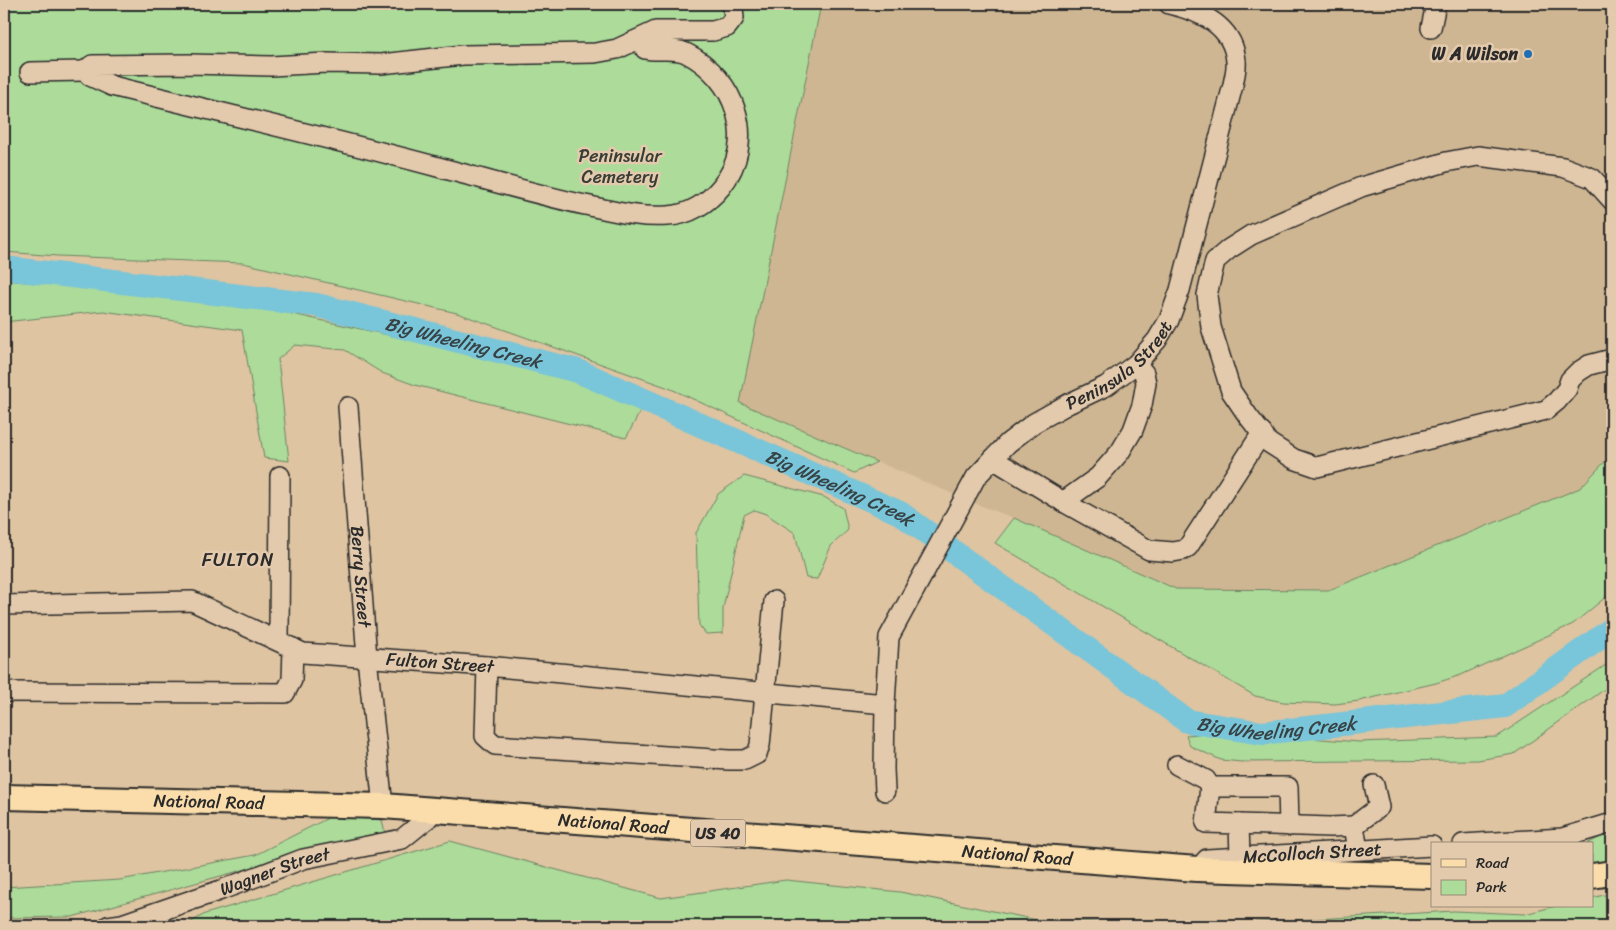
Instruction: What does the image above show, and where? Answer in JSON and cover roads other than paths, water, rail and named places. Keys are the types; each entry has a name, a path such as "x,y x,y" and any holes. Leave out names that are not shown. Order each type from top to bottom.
{"main road":[{"name":"National Road","path":"4,797 383,806 1197,869 1431,876"},
{"path":"1594,876 1612,872"}],"street":[{"path":"30,72 85,71 92,65 189,64 272,66 326,63 381,64 462,55 595,53 617,49 656,32 713,31 727,27 734,18 733,7 730,4"},
{"name":"Peninsula Street","path":"885,791 885,704 889,637 976,476 1008,443 1034,423 1106,386 1136,364 1169,320 1180,290 1233,85 1236,62 1225,30 1214,21 1169,4"},
{"path":"1431,28 1436,4"},
{"path":"85,71 90,76 112,86 403,158 545,196 638,216 670,216 693,210 714,196 730,176 738,155 740,132 736,110 728,90 716,74 684,52 645,49 640,40"},
{"path":"1612,200 1592,178 1563,168 1478,156 1446,162 1361,187 1251,235 1215,260 1208,295 1211,327 1231,391 1269,443 1294,460 1317,467 1546,410 1557,401 1567,389 1570,380 1578,372 1590,365 1612,359"},
{"path":"1180,290 1208,295"},
{"path":"1063,502 1098,477 1120,452 1133,430 1142,405 1146,383 1144,374 1136,364"},
{"name":"Berry Street","path":"348,407 367,658 383,806"},
{"path":"993,459 1063,502 1148,550 1173,552 1184,550 1188,547 1262,433"},
{"path":"4,692 284,693 292,680 286,645 280,476"},
{"name":"Fulton Street","path":"4,605 192,601 303,652 487,666 885,704"},
{"path":"487,666 485,736 494,745 745,760 757,754 760,745 774,601"},
{"path":"1177,765 1206,780 1210,787 1206,823 1354,826 1380,807 1374,785"},
{"path":"1210,787 1288,787 1289,826"},
{"name":"Wagner Street","path":"108,926 122,924 221,890 303,858 402,839 428,818 435,809"},
{"path":"1496,842 1562,838 1612,823"},
{"path":"1239,824 1240,857"},
{"path":"1354,826 1358,850"},
{"name":"McColloch Street","path":"1197,869 1208,859 1431,846"}],"waterway":[{"name":"Big Wheeling Creek","path":"4,268 316,305 578,371 900,513 1187,721 1262,733 1505,706 1612,629"}],"place":[{"name":"W A Wilson","path":"1528,54"}],"district":[{"name":"FULTON","path":"238,559"}],"park label":[{"name":"Peninsular Cemetery","path":"620,166"}]}
